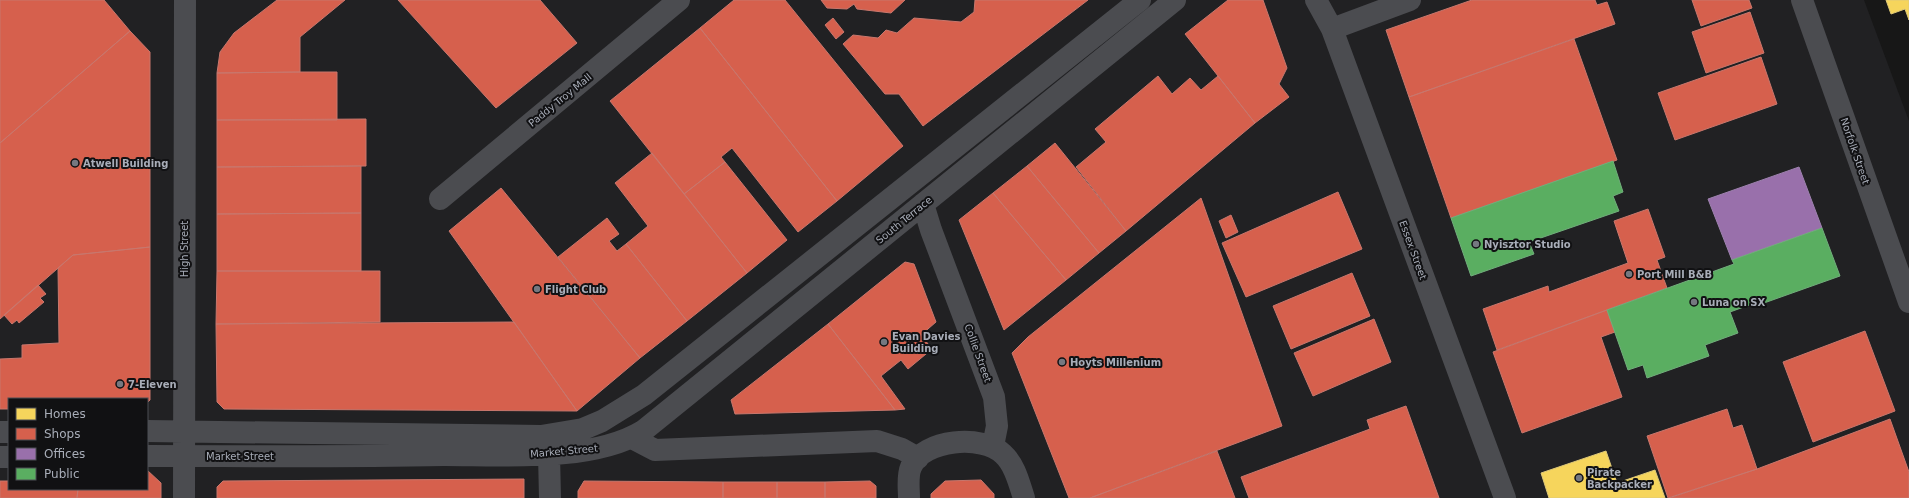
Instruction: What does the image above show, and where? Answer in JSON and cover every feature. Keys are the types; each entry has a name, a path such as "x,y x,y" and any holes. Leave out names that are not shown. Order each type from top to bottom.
{"street":[{"name":"High Street","path":"184,0 184,498"},
{"name":"Paddy Troy Mall","path":"440,199 679,0"},
{"name":"Market Street","path":"148,431 541,436 583,429 602,421 644,395 1140,0"},
{"name":"South Terrace","path":"632,438 643,431 1175,0"},
{"path":"1332,29 1410,0"},
{"name":"Norfolk Street","path":"1802,0 1909,302"},
{"name":"Essex Street","path":"1315,1 1332,29 1505,498"},
{"name":"Collie Street","path":"923,204 931,230 994,397 997,426 993,446"},
{"name":"Market Street","path":"148,456 221,455 360,457 549,454 599,449 632,438"},
{"path":"632,438 655,450 876,442 902,449 918,458"},
{"path":"909,498 911,468 918,458 934,447 952,443 975,442 993,446 1004,454 1012,465 1024,498"},
{"path":"549,454 550,498"}],"shaded area":[{"path":"0,0 1864,0 1909,121 1909,498 0,498"}],"building: Homes":[{"path":"1886,0 1909,0 1909,20 1905,9 1891,14"},
{"name":"Pirate Backpacker","path":"1606,451 1617,483 1655,470 1665,498 1549,498 1541,473"}],"building: Shops":[{"path":"0,0 104,0 130,31 0,143"},
{"path":"277,0 345,0 300,37 300,72 217,73 220,52 234,33"},
{"path":"398,0 540,0 577,43 496,108"},
{"path":"734,0 785,0 903,146 837,201 700,28"},
{"path":"821,0 905,0 891,13 857,9 854,4 847,9 827,8"},
{"path":"975,0 1088,0 923,126 899,94 885,94 843,44 853,35 878,38 886,30 897,33 914,18 961,22 974,12"},
{"path":"1228,0 1263,0 1287,68 1279,84 1289,97 1255,123 1185,34"},
{"path":"1472,0 1595,0 1597,5 1607,2 1615,24 1409,97 1386,30"},
{"path":"1692,0 1749,0 1752,8 1701,26"},
{"path":"1750,12 1764,53 1706,73 1692,32"},
{"path":"833,18 844,32 836,39 825,25"},
{"path":"700,28 837,201 798,232 732,148 721,157 725,162 684,194 610,101"},
{"name":"Atwell Building","path":"130,31 150,52 150,247 73,255 0,319 0,143"},
{"path":"1574,39 1617,160 1451,218 1409,97"},
{"path":"1761,57 1777,104 1675,140 1658,93"},
{"path":"337,72 337,120 217,120 217,73"},
{"path":"1158,76 1172,94 1190,78 1201,90 1218,76 1255,123 1126,231 1076,167 1106,142 1095,129"},
{"path":"366,119 366,166 217,167 217,120"},
{"path":"1055,143 1126,231 1099,253 1027,166"},
{"path":"652,153 747,273 687,321 626,244 648,226 615,183"},
{"path":"725,162 787,240 747,273 684,194"},
{"path":"361,166 361,213 217,214 217,167"},
{"path":"1027,166 1099,253 1066,280 993,193"},
{"name":"Flight Club","path":"501,188 640,358 577,411 449,231"},
{"path":"1338,192 1362,249 1246,297 1222,243"},
{"path":"993,193 1066,280 1004,330 959,220"},
{"path":"1201,198 1282,426 1090,498 1069,498 1012,353 1028,337"},
{"name":"Port Mill B&B","path":"1648,209 1665,257 1657,260 1667,288 1497,350 1483,309 1548,286 1549,292 1628,263 1614,221"},
{"path":"361,213 361,271 217,271 217,214"},
{"path":"1231,215 1238,232 1226,238 1219,221"},
{"path":"607,218 619,234 609,241 617,251 626,244 687,321 640,358 558,257"},
{"path":"150,247 150,400 148,402 148,398 8,398 8,409 0,409 0,359 22,358 22,345 59,343 58,268 73,255"},
{"name":"Evan Davies Building","path":"905,262 914,264 936,322 921,335 932,349 908,369 901,360 881,376 905,409 895,410 828,324"},
{"path":"217,271 380,271 380,322 216,324"},
{"path":"1352,273 1370,316 1291,349 1273,306"},
{"path":"38,285 46,294 40,298 44,302 19,323 17,320 12,324 4,315"},
{"path":"1607,310 1615,332 1601,337 1622,397 1522,433 1493,352"},
{"path":"1374,319 1391,362 1313,396 1294,353"},
{"path":"514,322 577,411 224,409 217,402 216,324"},
{"path":"828,324 895,410 735,414 731,400"},
{"path":"1865,331 1895,411 1813,442 1783,362"},
{"path":"1406,406 1439,498 1249,498 1241,477 1370,429 1367,420"},
{"path":"1727,409 1733,428 1742,425 1757,469 1668,498 1647,436"},
{"path":"1890,419 1909,472 1909,498 1669,498 1757,469"},
{"path":"1217,451 1235,498 1090,498"},
{"path":"148,471 161,483 161,498 77,498 78,490 148,490"},
{"path":"524,479 524,498 217,498 217,487 223,481"},
{"path":"981,480 994,494 994,498 931,498 931,494 945,481"},
{"path":"0,481 8,481 8,490 78,490 77,498 0,498"},
{"path":"584,481 723,482 723,498 578,498 578,491"},
{"path":"870,481 876,486 876,498 825,498 825,482"},
{"path":"723,482 777,482 777,498 723,498"},
{"path":"777,482 825,482 825,498 777,498"}],"building: Offices":[{"path":"1799,167 1822,228 1732,260 1708,199"}],"building: Public":[{"path":"1613,161 1623,192 1613,196 1619,211 1529,242 1534,254 1471,276 1451,218"},
{"name":"Luna on SX","path":"1822,228 1840,276 1764,303 1763,300 1730,312 1738,333 1705,345 1709,356 1647,378 1643,365 1628,370 1607,310 1734,264 1732,260"}],"place":[{"name":"Atwell Building","path":"75,163"},
{"name":"Nyisztor Studio","path":"1476,244"},
{"name":"Port Mill B&B","path":"1629,274"},
{"name":"Flight Club","path":"537,289"},
{"name":"Luna on SX","path":"1694,302"},
{"name":"Evan Davies Building","path":"884,342"},
{"name":"Hoyts Millenium","path":"1062,362"},
{"name":"7-Eleven","path":"120,384"},
{"name":"Pirate Backpacker","path":"1579,478"}]}
